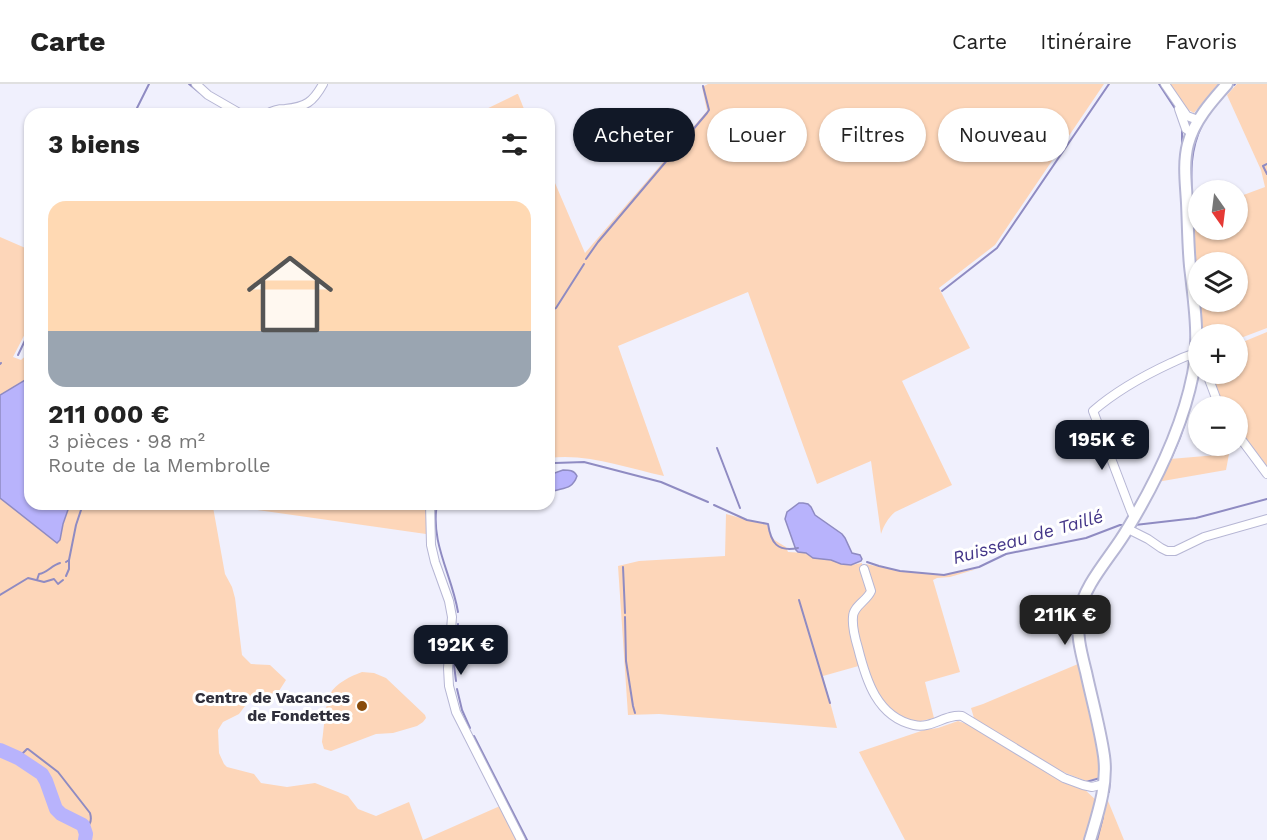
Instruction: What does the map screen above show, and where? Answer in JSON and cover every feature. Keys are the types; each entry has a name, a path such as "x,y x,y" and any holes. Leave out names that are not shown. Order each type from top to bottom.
{"street":[{"path":"196,84 208,95 231,108"},
{"path":"296,108 309,103 317,96 323,84"},
{"path":"1165,84 1187,116 1198,120"},
{"path":"1196,324 1185,169 1188,144 1198,120 1227,84"},
{"path":"1179,105 1184,125 1192,133"},
{"path":"1130,524 1131,511 1093,411 1110,396 1161,368 1188,357"},
{"path":"1090,840 1104,784 1105,758 1078,639 1079,612 1087,591 1130,524 1166,458 1190,384"},
{"path":"1248,448 1267,474"},
{"path":"430,510 431,545 452,617 448,668 449,686 456,712 521,840"},
{"path":"1130,524 1167,551 1184,548 1204,537 1267,519"},
{"path":"864,569 871,591 852,616 869,687 885,710 896,718 915,726 932,725 954,716 962,716 1064,778 1092,787 1104,784"}],"shaded area":[{"path":"708,84 1104,84 1069,136 1069,108 938,108 938,162 1051,162 995,245 939,288 970,348 902,381 952,485 895,512 886,522 881,534 871,461 817,484 748,292 618,346 664,476 593,459 555,458 555,183 585,253 663,162 695,162 695,125 707,111 702,87"},
{"path":"1168,84 1218,84 1194,113 1183,107"},
{"path":"1237,84 1267,84 1267,328 1248,335 1248,324 1200,324 1199,312 1248,312 1248,252 1194,252 1193,240 1248,240 1248,193 1265,187 1261,170 1227,95"},
{"path":"517,94 524,108 488,108"},
{"path":"0,237 24,247 24,336 13,357 21,360 24,357 24,510 214,510 225,574 235,598 242,655 251,664 270,665 286,680 279,691 248,702 239,714 223,722 218,730 219,753 224,764 227,767 254,774 261,783 287,787 315,783 348,796 358,809 376,816 409,802 423,840 0,840"},
{"path":"1267,332 1267,468 1248,441 1248,396 1219,396 1214,384 1248,384 1248,340"},
{"path":"24,381 24,510 68,510 60,540 57,543 0,498 0,395"},
{"path":"1229,456 1226,470 1157,482 1170,459"},
{"path":"569,470 577,476 572,484 555,491 555,473"},
{"path":"799,503 808,504 815,515 842,534 852,553 860,555 861,561 851,565 841,564 798,552 785,519 787,512"},
{"path":"258,510 427,510 426,534"},
{"path":"726,514 767,525 772,536 786,547 788,552 806,553 813,558 831,560 841,564 862,563 862,568 866,568 866,564 900,571 944,575 977,569 933,580 960,672 925,682 934,718 917,722 890,714 862,665 823,676 837,728 659,714 628,715 618,566 639,561 725,556"},
{"path":"1078,664 1097,749 1100,777 1086,781 1058,770 983,725 974,718 971,708"},
{"path":"362,672 374,673 386,678 426,718 417,726 393,733 376,734 331,751 324,749 322,742 328,698 340,683"},
{"path":"958,721 970,725 1054,777 1083,788 1097,801 1086,840 905,840 859,752"},
{"path":"1106,796 1122,835 1124,840 1095,840"},
{"path":"500,806 518,840 423,840"}],"waterway":[{"path":"137,108 149,84"},
{"path":"189,84 200,93"},
{"path":"942,291 997,248 1109,84"},
{"path":"1159,84 1176,110"},
{"path":"586,259 707,113 709,110 703,86"},
{"path":"1220,100 1231,88"},
{"path":"1191,180 1193,155 1202,125"},
{"path":"1182,127 1182,148"},
{"path":"1267,164 1263,166 1267,174"},
{"path":"555,309 584,264"},
{"path":"18,355 24,342"},
{"path":"1164,472 1180,438 1188,413"},
{"path":"717,448 740,508"},
{"name":"Ruisseau de Taillé","path":"555,463 584,462 661,482 708,502"},
{"name":"Ruisseau de Taillé","path":"1135,525 1196,518 1267,499"},
{"name":"Ruisseau de Taillé","path":"714,505 747,520 768,524 776,545 785,549 798,548"},
{"name":"Ruisseau de Taillé","path":"66,562 69,560 81,510"},
{"path":"437,510 436,532 458,612"},
{"name":"Ruisseau de Taillé","path":"867,562 900,571 944,575 979,567 1006,554 1086,538 1120,525 1126,525"},
{"name":"Ruisseau de Taillé","path":"66,576 69,560"},
{"name":"Ruisseau de Taillé","path":"37,580 39,574 60,563"},
{"path":"623,567 625,613"},
{"name":"Ruisseau de Taillé","path":"0,595 28,578 44,582 54,579 58,584 63,580"},
{"path":"799,600 830,703"},
{"path":"625,617 626,661 635,713"},
{"path":"456,681 454,665 458,624"},
{"path":"457,689 462,710 470,728"},
{"path":"474,736 527,840"},
{"path":"18,758 28,749 58,772 90,813 90,822 85,828"},
{"path":"0,750 18,758 42,774 56,809 83,825 85,840"},
{"path":"1086,782 1100,778"},
{"path":"1109,792 1110,780"},
{"path":"1097,840 1103,817"}],"place":[{"name":"Centre de Vacances de Fondettes","path":"362,706"}]}
